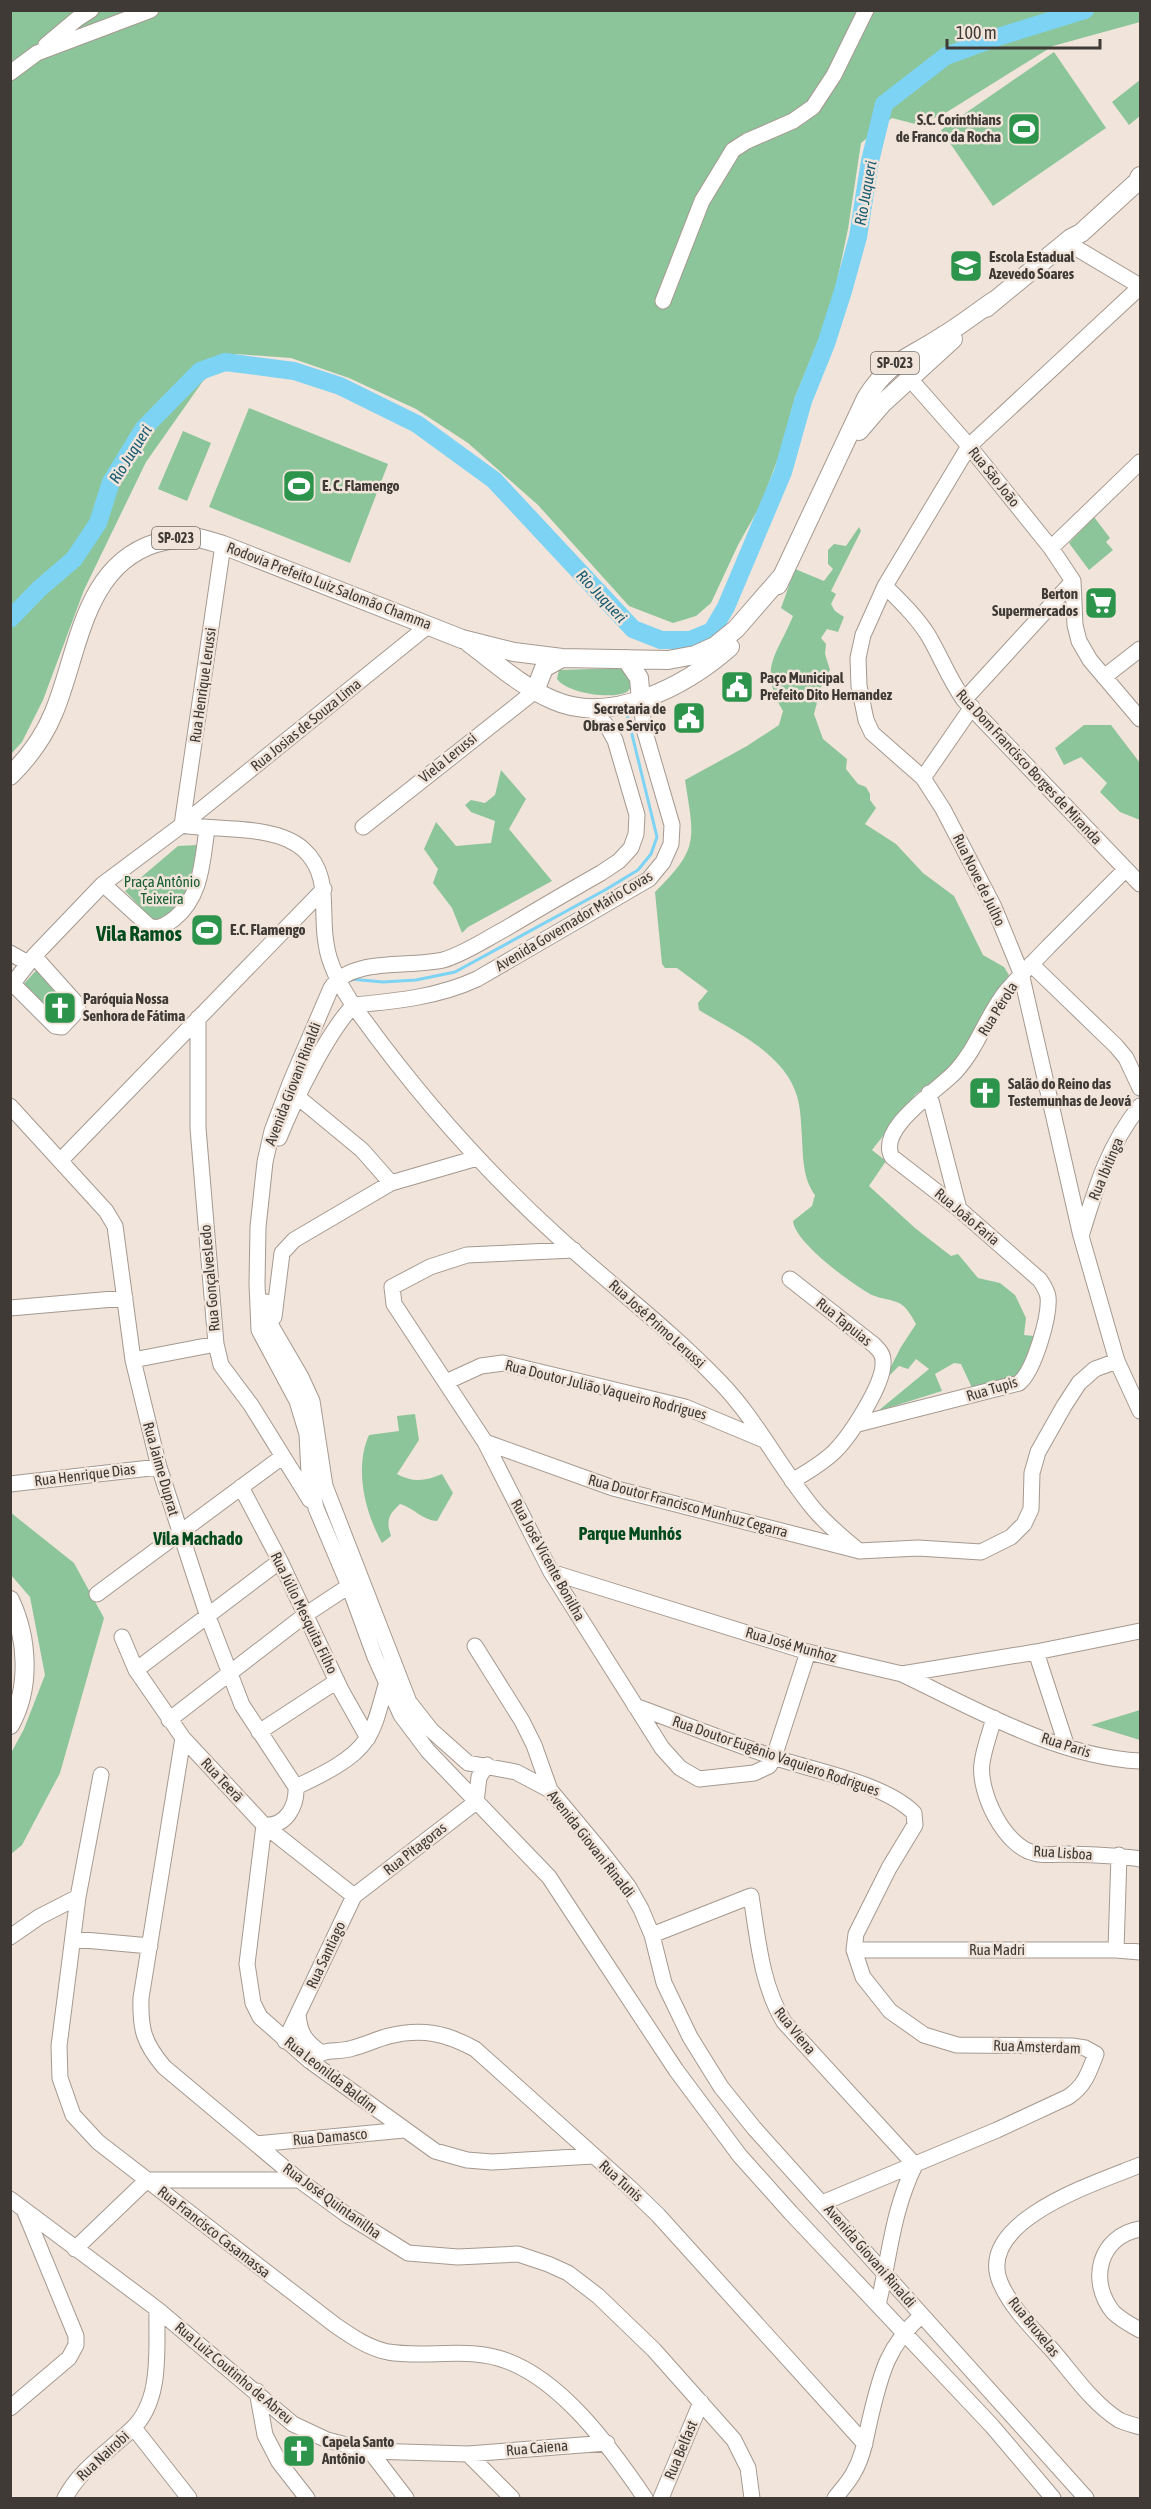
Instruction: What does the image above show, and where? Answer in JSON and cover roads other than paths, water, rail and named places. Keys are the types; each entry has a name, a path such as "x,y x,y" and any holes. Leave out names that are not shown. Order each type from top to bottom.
{"main road":[{"name":"Rodovia Prefeito Luiz Salomão Chamma","path":"836,464 869,418 910,379 995,300 1069,240 1083,222 1133,177 1140,175"},
{"name":"Rodovia Prefeito Luiz Salomão Chamma","path":"462,639 535,691 555,702 592,709 641,701 686,678 719,657 747,632 765,609 866,398 878,381 897,362 942,337 995,300"},
{"path":"910,379 916,366 942,337"},
{"name":"Rodovia Prefeito Luiz Salomão Chamma","path":"10,776 39,742 54,713 94,596 112,571 130,555 170,539 193,537 223,545 462,639 514,652 562,658 668,660 695,655 715,646 736,629 783,575"},
{"path":"535,691 544,668 562,658"},
{"path":"626,659 639,678 641,701"},
{"path":"10,1600 21,1628 25,1662 23,1693 10,1725"}],"street":[{"path":"10,73 38,53 77,19 92,10"},
{"path":"38,53 151,10"},
{"path":"663,301 702,201 733,150 747,141 793,121 813,107 834,75 866,10"},
{"path":"1069,240 1140,286"},
{"name":"Rua Nove de Julho","path":"1118,1361 1081,1236 1026,969 943,809 923,778 872,733 866,720 861,697 858,658 864,635 885,586 969,446 1140,286"},
{"name":"Rua São João","path":"910,379 969,446 1051,548 1073,581"},
{"path":"1051,548 1140,462"},
{"name":"Rua Henrique Lerussi","path":"182,825 223,545"},
{"path":"1073,581 1075,625 1079,641 1090,660 1140,719"},
{"path":"923,778 968,704 1073,581"},
{"name":"Rua Dom Francisco Borges de Miranda","path":"885,586 922,627 950,681 968,704 1140,884"},
{"name":"Rua Josias de Souza Lima","path":"12,986 31,959 103,884 182,825 429,625"},
{"path":"1104,677 1140,649"},
{"name":"Viela Lerussi","path":"363,827 535,691"},
{"name":"Avenida Governador Mário Covas","path":"354,1005 407,1000 454,990 508,962 656,873 671,844 672,825 644,729 641,701"},
{"name":"Avenida Governador Mário Covas","path":"337,978 355,969 447,959 601,873 631,848 636,834 637,815 615,740 607,726 592,709"},
{"name":"Rua José Primo Lerussi","path":"182,825 261,832 285,838 304,850 316,867 324,889 325,942 337,978 380,1042 477,1158 574,1250 674,1335 723,1385 815,1511 859,1551"},
{"path":"103,884 148,926 164,927 189,904 195,893 207,829"},
{"name":"Rua Pérola","path":"892,1157 888,1150 891,1136 929,1093 955,1073 969,1054 1003,996 1026,969 1126,869"},
{"path":"61,1160 324,889"},
{"path":"10,953 31,959 77,1004 78,1010 62,1027 55,1026 12,986"},
{"path":"1026,969 1116,1046 1126,1058 1140,1088"},
{"name":"Avenida Giovani Rinaldi","path":"337,978 331,987 291,1081 272,1131 265,1162 259,1216 257,1273 259,1330 267,1333 301,1377 312,1401 327,1492 322,1512 409,1702 431,1730 468,1763 516,1772 550,1790 628,1886 652,1935 663,1983 670,1999 721,2087 754,2128 1086,2499"},
{"name":"Avenida Giovani Rinaldi","path":"354,1005 343,1016 279,1139 270,1178 264,1274 267,1333 297,1401 307,1434 309,1474 322,1512 401,1715 428,1751 549,1877 670,2060 714,2122 791,2213 986,2418 1049,2496"},
{"name":"Rua GonçalvesLedo","path":"198,1018 198,1128 216,1344 221,1365 251,1405 282,1457 322,1512"},
{"path":"929,1093 959,1209"},
{"path":"299,1098 362,1150 391,1183"},
{"name":"Rua Jaime Duprat","path":"10,1106 106,1211 115,1226 133,1360 159,1467 228,1674 242,1705 258,1732 296,1787"},
{"name":"Rua Ibitinga","path":"1081,1236 1098,1181 1111,1149 1140,1106"},
{"name":"Rua João Faria","path":"892,1157 959,1209 1040,1280"},
{"path":"267,1333 282,1253 294,1240 391,1183 477,1158"},
{"name":"Rua José Vicente Bonilha","path":"574,1250 467,1255 430,1267 392,1287 394,1304 485,1442 551,1572 669,1758 699,1779 754,1773 769,1766 774,1757"},
{"name":"Rua Tapuias","path":"790,1279 880,1351 883,1359 883,1369 858,1424 835,1451 821,1463 792,1481"},
{"name":"Rua Tupis","path":"858,1424 1019,1383 1026,1378 1031,1369 1047,1309 1046,1289 1040,1280"},
{"path":"10,1308 125,1298"},
{"path":"133,1360 216,1344"},
{"path":"859,1551 918,1548 981,1552 1011,1537 1024,1524 1031,1509 1032,1473 1038,1452 1079,1383 1095,1369 1118,1361 1140,1411"},
{"name":"Rua Doutor Julião Vaqueiro Rodrigues","path":"446,1382 481,1366 503,1363 685,1407 764,1440"},
{"name":"Rua Doutor Francisco Munhuz Cegarra","path":"485,1442 613,1488 859,1551"},
{"path":"97,1594 126,1575 180,1531 282,1457"},
{"name":"Rua Henrique Dias","path":"10,1484 159,1467"},
{"name":"Rua Júlio Mesquita Filho","path":"241,1487 280,1561 337,1681 368,1738"},
{"path":"322,1512 316,1490 322,1489 327,1492"},
{"path":"136,1670 280,1561"},
{"name":"Rua José Munhoz","path":"551,1572 808,1652 902,1674 1036,1652 1140,1631"},
{"path":"169,1720 305,1615 349,1586"},
{"name":"Rua Teerã","path":"122,1637 136,1670 183,1738 264,1825 354,1896"},
{"path":"475,1646 534,1744 550,1790"},
{"path":"774,1757 808,1652"},
{"path":"1036,1652 1067,1747"},
{"name":"Rua Paris","path":"902,1674 994,1718 1067,1747 1109,1758 1140,1761"},
{"path":"258,1732 337,1681"},
{"path":"264,1825 273,1826 283,1821 297,1797 296,1787 349,1757 368,1738 387,1682"},
{"name":"Rua Doutor Eugênio Vaquiero Rodrigues","path":"635,1706 774,1757 879,1790 906,1805 914,1813 915,1825 865,1913 856,1934 854,1950"},
{"name":"Rua Lisboa","path":"994,1718 982,1763 982,1783 991,1810 1006,1832 1022,1849 1036,1854 1119,1855 1140,1859"},
{"name":"Rua José Quintanilha","path":"183,1738 141,1998 141,2024 147,2044 164,2067 299,2180 347,2215 408,2253 458,2257 518,2254 568,2273 598,2295 654,2350 734,2440 748,2468 752,2499"},
{"path":"476,1802 479,1777 486,1765"},
{"name":"Rua Francisco Casamassa","path":"101,1774 78,1897 59,2046 60,2078 73,2115 84,2129 147,2180 335,2325 358,2340 388,2352 496,2358 522,2367 572,2407 607,2443 645,2499"},
{"name":"Rua Pitagoras","path":"354,1896 476,1802"},
{"name":"Rua Leonilda Baldim","path":"264,1825 247,1964 253,2003 260,2017 285,2041 315,2057 404,2130 435,2151 467,2160 492,2162 593,2156"},
{"path":"1116,1950 1119,1855"},
{"name":"Rua Santiago","path":"298,2015 354,1896"},
{"name":"Rua Viena","path":"652,1935 752,1896 764,1975 772,2003 784,2022 915,2164"},
{"path":"10,1937 39,1917 78,1897"},
{"path":"73,1939 150,1947"},
{"name":"Rua Madri","path":"854,1950 1116,1950 1140,1952"},
{"name":"Rua Amsterdam","path":"822,2203 1068,2097 1079,2090 1085,2082 1096,2054 1086,2048 1072,2046 957,2045 924,2035 890,2011 878,1998 863,1977 854,1950"},
{"path":"285,2041 298,2015"},
{"path":"298,2015 299,2029 315,2057"},
{"name":"Rua Tunis","path":"315,2057 351,2049 389,2036 423,2031 452,2036 475,2049 658,2215 865,2444"},
{"name":"Rua Damasco","path":"256,2144 404,2130"},
{"path":"878,2305 893,2223 902,2191 915,2164"},
{"name":"Rua Bruxelas","path":"1140,2165 1052,2203 1017,2226 1002,2244 997,2261 1000,2281 1013,2305 1090,2394 1120,2421 1140,2427"},
{"path":"75,2249 147,2180 299,2180"},
{"name":"Rua Luiz Coutinho de Abreu","path":"10,2199 157,2309 293,2424 327,2440 370,2451 468,2454"},
{"path":"10,2408 69,2358 76,2345 74,2329 26,2212"},
{"path":"1140,2229 1114,2239 1105,2250 1100,2273 1102,2289 1113,2311 1128,2324 1140,2330"},
{"name":"Rua Nairobi","path":"72,2495 92,2464 134,2428 150,2401 154,2385 157,2309"},
{"name":"Avenida Giovani Rinaldi","path":"903,2332 922,2315"},
{"path":"835,2499 854,2472 865,2444 889,2354 903,2332"},
{"path":"256,2391 265,2435 279,2462 307,2499"},
{"name":"Rua Belfast","path":"661,2499 701,2402"},
{"path":"134,2428 189,2499"},
{"name":"Rua Caiena","path":"468,2454 607,2443"},
{"path":"370,2451 406,2499"},
{"path":"468,2454 512,2499"}],"waterway":[{"name":"Rio Juqueri","path":"10,619 39,589 74,559 98,523 111,482 144,428 200,371 225,362 294,371 340,386 417,424 494,480 633,629 661,640 690,640 712,631 726,607 783,472 803,401 826,344 858,237 870,161 884,104 946,56 1085,10"},
{"path":"350,979 383,982 416,980 455,972 638,870 651,854 657,837 627,714"}],"place":[{"name":"S.C. Corinthians de Franco da Rocha","path":"1024,129"},
{"name":"Escola Estadual Azevedo Soares","path":"966,266"},
{"name":"E. C. Flamengo","path":"299,486"},
{"name":"Berton Supermercados","path":"1101,603"},
{"name":"Paço Municipal Prefeito Dito Hernandez","path":"737,687"},
{"name":"Secretaria de Obras e Serviço","path":"689,718"},
{"name":"E.C. Flamengo","path":"207,930"},
{"name":"Paróquia Nossa Senhora de Fátima","path":"60,1008"},
{"name":"Salão do Reino das Testemunhas de Jeová","path":"985,1093"},
{"name":"Capela Santo Antônio","path":"299,2451"}],"district":[{"name":"Vila Ramos","path":"139,934"},
{"name":"Parque Munhós","path":"630,1534"},
{"name":"Vila Machado","path":"198,1539"}],"park label":[{"name":"Praça Antônio Teixeira","path":"162,890"}]}
